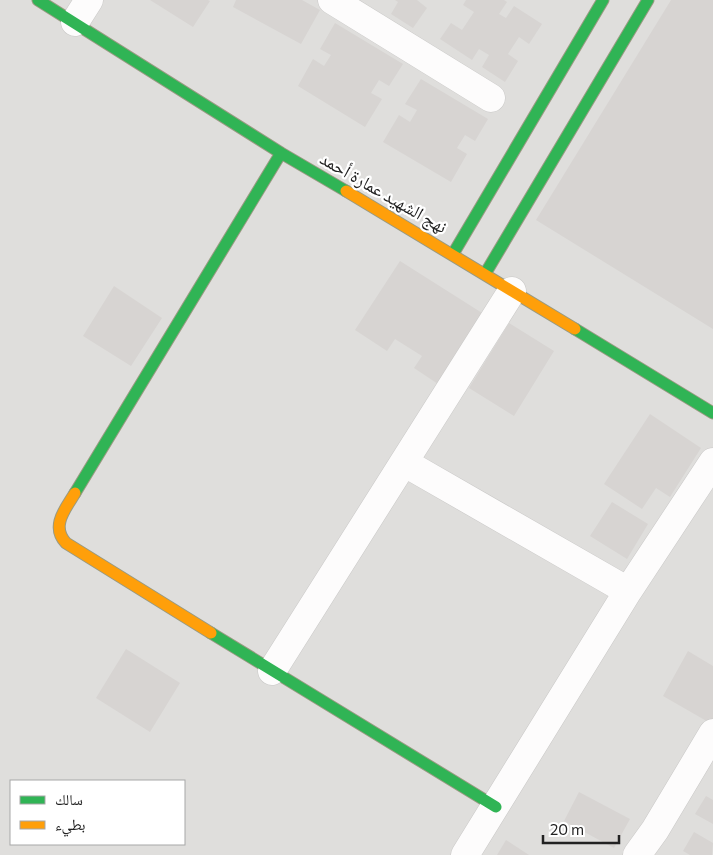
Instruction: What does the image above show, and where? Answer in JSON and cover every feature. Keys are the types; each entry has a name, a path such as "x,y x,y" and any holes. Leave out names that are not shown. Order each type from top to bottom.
{"street":[{"name":"نهج الشهيد عمارة أحمد","path":"38,0 82,11 281,153 453,254 713,412"},
{"path":"332,0 491,98"},
{"path":"453,254 603,0"},
{"path":"485,274 648,0"},
{"path":"281,153 58,522 58,532 62,540 70,546 496,807"},
{"path":"272,671 512,291"},
{"path":"465,855 628,591 713,462"},
{"path":"405,463 628,591"},
{"path":"638,855 713,733"}],"shaded area":[{"path":"0,0 713,0 713,855 0,855"}],"building":[{"path":"150,0 208,0 210,1 193,27"},
{"path":"236,0 302,0 320,10 301,44 233,7"},
{"path":"395,0 417,0 427,8 413,28 391,14 398,2"},
{"path":"466,0 504,0 507,2 499,14 506,18 514,6 542,24 529,44 519,37 508,54 518,61 505,82 482,67 489,55 479,49 472,60 440,39 451,23 462,30 474,12 463,5"},
{"path":"671,0 713,0 713,329 536,220"},
{"path":"335,23 403,64 389,86 379,80 371,93 382,99 365,127 298,86 313,59 324,66 331,55 320,49"},
{"path":"421,79 488,119 475,141 465,135 457,148 467,154 451,182 383,142 399,115 410,122 417,110 405,104"},
{"path":"400,261 490,318 444,388 414,368 422,356 395,339 387,351 355,330"},
{"path":"114,286 162,318 131,366 83,336"},
{"path":"509,323 554,351 514,416 469,388"},
{"path":"650,414 701,448 670,497 656,488 642,509 604,484"},
{"path":"612,502 648,524 627,559 590,536"},
{"path":"126,649 180,683 150,732 96,698"},
{"path":"688,651 713,666 713,718 710,723 663,696"},
{"path":"579,792 630,819 614,848 564,821"},
{"path":"706,796 713,800 713,824 695,814"},
{"path":"694,832 713,843 712,855 690,855 683,851"},
{"path":"506,840 529,855 497,855"}],"traffic: fast":[{"path":"38,0 281,153 346,191"},
{"path":"453,254 603,0"},
{"path":"485,274 648,0"},
{"path":"75,493 281,153"},
{"path":"575,329 713,413"},
{"path":"211,633 496,807"}],"traffic: slow":[{"path":"346,191 575,329"},
{"path":"75,493 64,511 59,524 61,537 66,543 211,633"}]}
